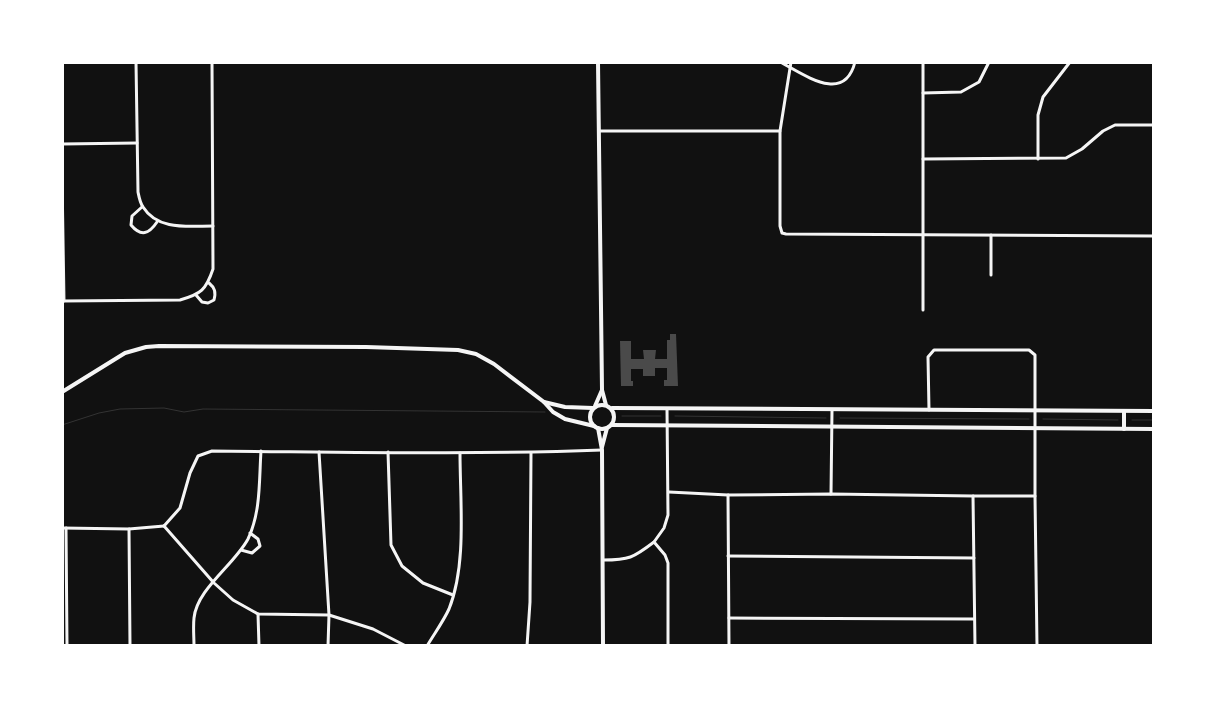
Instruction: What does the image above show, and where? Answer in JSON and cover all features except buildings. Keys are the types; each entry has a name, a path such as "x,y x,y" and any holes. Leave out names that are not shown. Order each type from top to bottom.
{"street":[{"path":"136,62 138,192 142,206 157,222 176,226 213,226"},
{"path":"62,177 63,301 180,300 196,296 208,283 213,269 212,62"},
{"path":"598,62 602,390 606,405"},
{"path":"780,62 821,84 837,84 852,74 855,62"},
{"path":"791,62 780,131 780,226 782,233 798,235 1154,236"},
{"path":"923,62 923,310"},
{"path":"923,93 961,92 979,82 989,62"},
{"path":"1038,159 1038,115 1043,97 1070,62"},
{"path":"922,159 1066,158 1082,149 1103,131 1115,125 1154,125"},
{"path":"599,131 780,131"},
{"path":"62,144 137,143"},
{"path":"142,206 132,216 131,225 136,231 145,233 151,230 157,222"},
{"path":"991,235 991,275"},
{"path":"196,296 202,302 208,303 214,300 216,292 208,283"},
{"path":"62,392 119,356 146,347 366,347 458,350 476,354 494,364 544,402 553,412 565,419 596,427 606,428 612,425 667,425 1154,429"},
{"path":"929,410 928,357 934,350 1029,350 1035,355 1037,644"},
{"path":"602,390 590,417 596,427 602,450"},
{"path":"544,402 565,407 606,405 612,408 667,409 1154,412"},
{"path":"612,408 615,418 612,425"},
{"path":"603,560 625,560 636,556 654,542 666,523 669,492 667,409"},
{"path":"831,494 832,410"},
{"path":"1124,411 1124,429"},
{"path":"603,646 602,450 606,428"},
{"path":"67,646 64,528 129,530 164,526 180,508 190,473 198,456 212,450 460,454 602,450"},
{"path":"194,646 194,617 202,598 241,550 250,533 258,502 261,451"},
{"path":"320,452 329,615 328,646"},
{"path":"388,452 391,545 402,566 423,583 453,595"},
{"path":"527,646 530,602 530,453"},
{"path":"428,646 448,611 460,556 460,454"},
{"path":"669,492 728,495 1035,496"},
{"path":"728,495 729,646"},
{"path":"973,496 975,646"},
{"path":"164,526 214,583 233,600 258,614 329,615 373,630 406,646"},
{"path":"129,530 130,646"},
{"path":"241,550 252,553 260,546 258,539 250,533"},
{"path":"654,542 665,555 668,563 668,646"},
{"path":"728,556 974,558"},
{"path":"258,614 259,646"},
{"path":"729,618 974,619"}],"waterway":[{"path":"62,425 99,413 120,409 164,408 184,412 203,409 545,412"},
{"path":"622,416 661,416"},
{"path":"675,416 826,418"},
{"path":"840,418 1029,419"},
{"path":"1043,419 1118,420"},
{"path":"1132,420 1154,420"}]}
